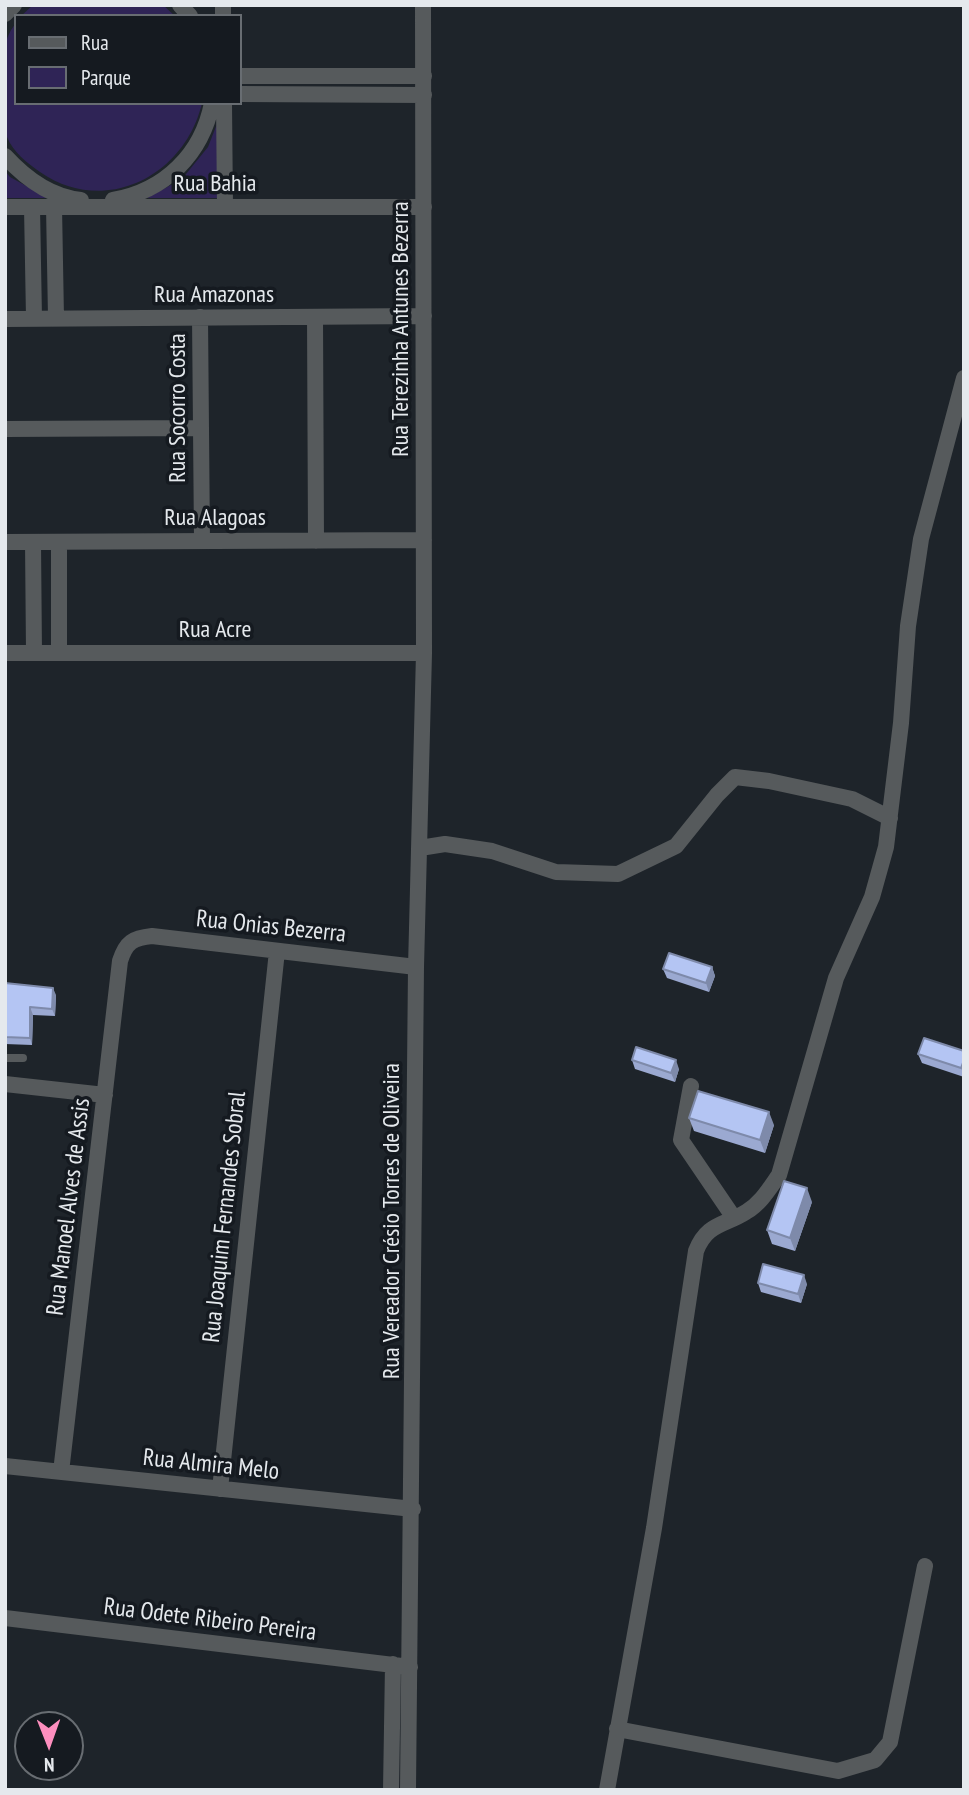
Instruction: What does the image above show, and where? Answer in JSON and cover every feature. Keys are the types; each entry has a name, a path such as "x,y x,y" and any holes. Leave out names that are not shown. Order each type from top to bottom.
{"street":[{"path":"5,14 14,5"},
{"name":"Rua Terezinha Antunes Bezerra","path":"424,5 424,653"},
{"path":"242,76 424,76"},
{"path":"242,94 424,95"},
{"path":"5,156 20,173 45,190 73,199 103,204 156,186 178,169 196,147 208,122 212,105"},
{"path":"224,105 225,207"},
{"name":"Rua Bahia","path":"5,207 103,204 424,207"},
{"path":"54,206 56,318"},
{"path":"32,207 34,318"},
{"name":"Rua Amazonas","path":"5,318 424,316"},
{"name":"Rua Socorro Costa","path":"201,317 202,541"},
{"path":"315,317 316,541"},
{"path":"607,1790 654,1528 696,1251 701,1238 707,1232 746,1212 764,1198 779,1175 836,978 872,897 887,848 901,723 908,626 921,539 964,378"},
{"path":"5,429 201,428"},
{"name":"Rua Alagoas","path":"5,542 424,540"},
{"path":"33,542 34,653"},
{"path":"59,542 59,653"},
{"name":"Rua Acre","path":"5,653 424,653"},
{"name":"Rua Vereador Crésio Torres de Oliveira","path":"391,1790 413,1509 416,967 424,653"},
{"path":"419,848 445,844 492,851 556,872 618,874 676,846 735,777 769,781 852,799 890,818"},
{"name":"Rua Onias Bezerra","path":"124,948 129,942 152,936 416,967"},
{"name":"Rua Manoel Alves de Assis","path":"61,1472 120,961 124,948"},
{"name":"Rua Joaquim Fernandes Sobral","path":"220,1489 277,951"},
{"path":"5,1084 105,1095"},
{"path":"691,1086 681,1140 734,1218"},
{"name":"Rua Almira Melo","path":"5,1466 413,1509"},
{"path":"617,1729 838,1771 874,1760 890,1742 925,1566"},
{"name":"Rua Odete Ribeiro Pereira","path":"5,1618 402,1665"},
{"name":"Rua Vereador Crésio Torres de Oliveira","path":"402,1665 408,1790"}],"lane":[{"path":"5,1058 23,1058"}],"green space":[{"path":"33,5 163,5 173,14 23,14"},
{"path":"14,26 14,105 201,105 193,129 179,151 160,169 139,182 115,189 90,190 65,185 40,172 13,148 4,125 4,52"},
{"path":"217,124 218,198 147,198 182,179 208,147"},
{"path":"5,171 10,177 48,198 5,198"}],"building":[{"path":"669,953 712,967 706,983 663,969"},
{"path":"5,983 53,988 52,1009 30,1007 30,1038 5,1037"},
{"path":"924,1038 964,1051 961,1068 918,1054"},
{"path":"636,1047 676,1060 671,1073 632,1060"},
{"path":"698,1091 769,1112 760,1140 689,1118"},
{"path":"784,1181 807,1188 790,1238 767,1230"},
{"path":"763,1264 804,1275 798,1294 758,1283"}]}
